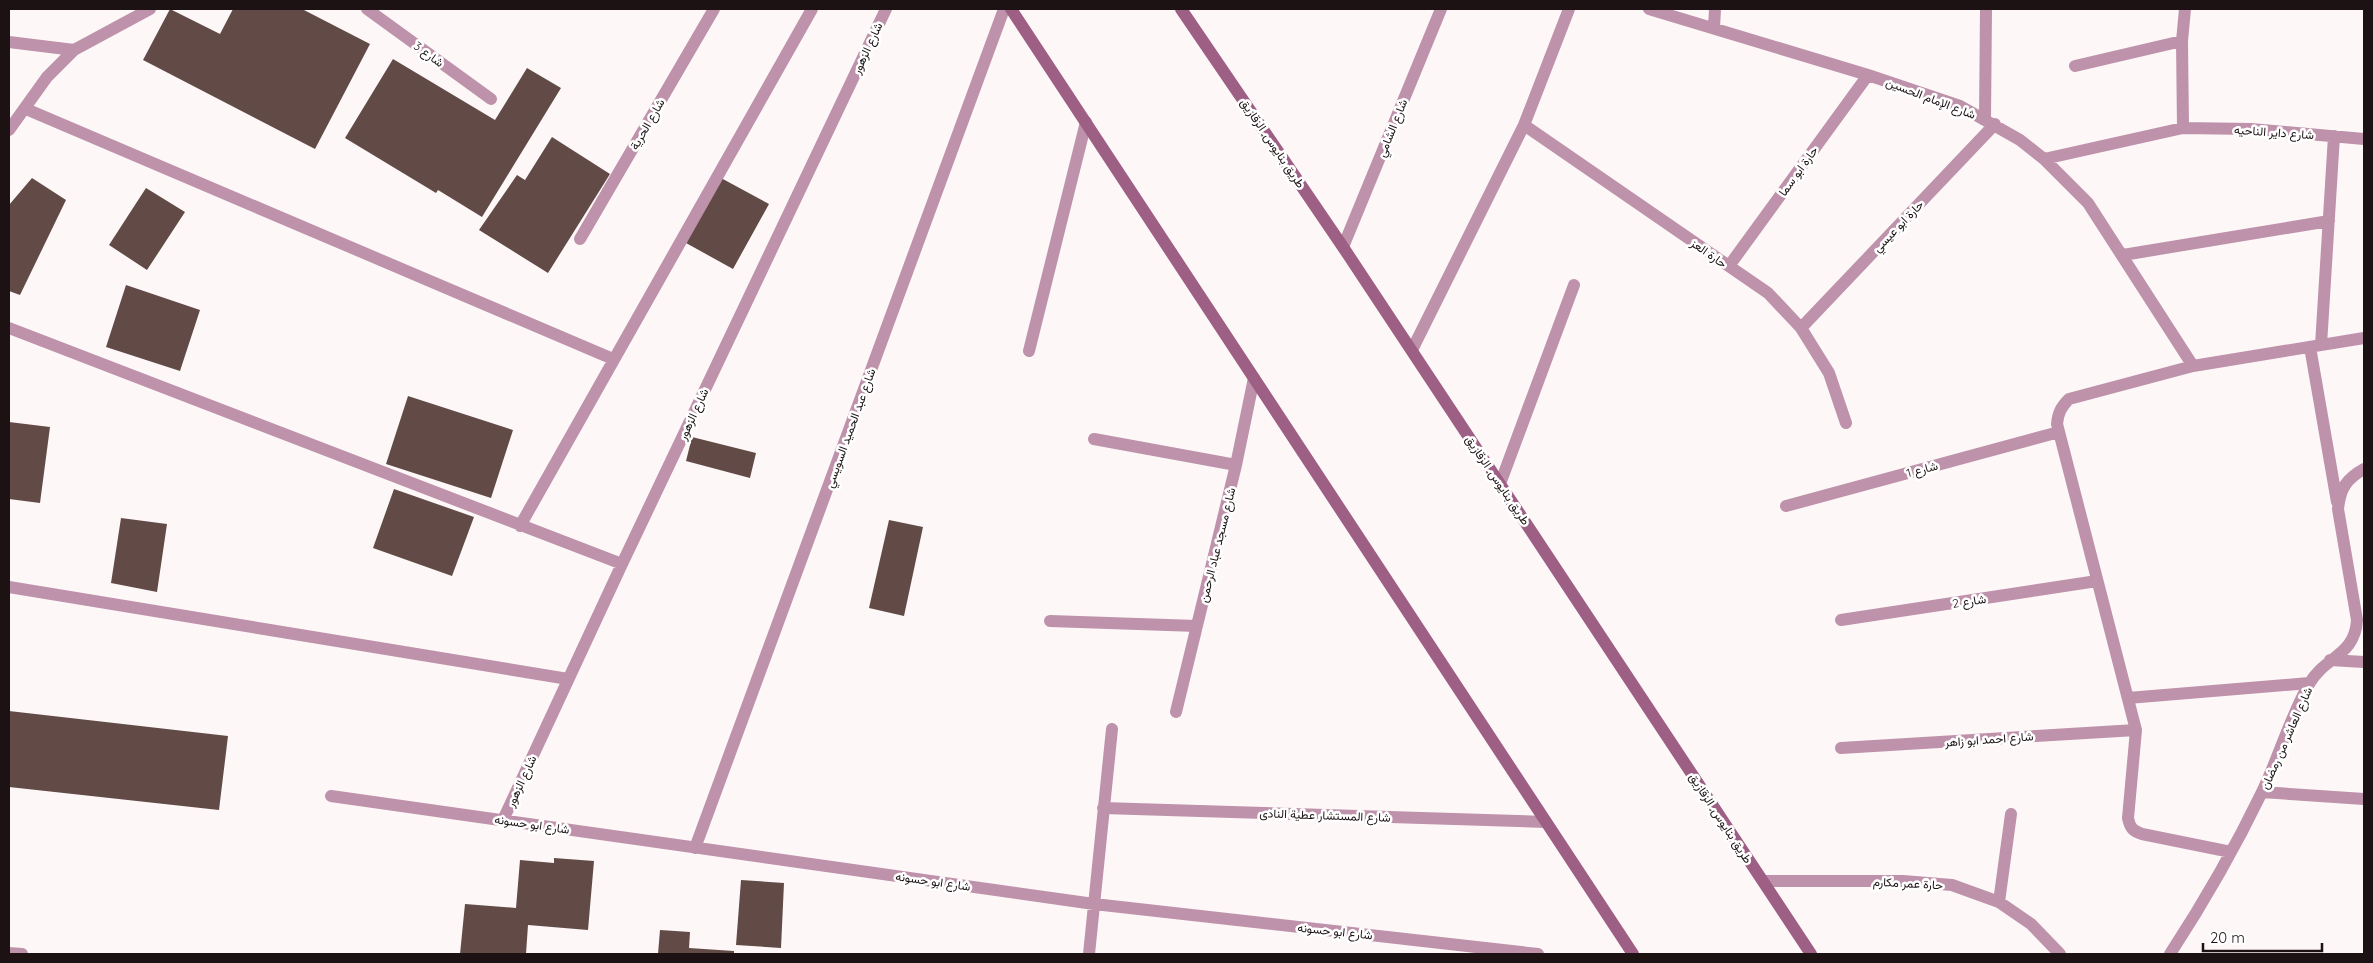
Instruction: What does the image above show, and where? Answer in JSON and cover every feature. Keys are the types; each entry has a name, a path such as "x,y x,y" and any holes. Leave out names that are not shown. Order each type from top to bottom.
{"main road":[{"path":"1011,9 1633,954"},
{"name":"طريق بنايوس, الزقازيق","path":"1181,9 1412,350 1811,954"}],"street":[{"path":"9,130 26,109 47,77 74,50 150,9"},
{"name":"شارع 3","path":"367,9 491,99"},
{"name":"شارع الحرية","path":"580,239 714,9"},
{"path":"520,526 812,9"},
{"name":"شارع الزهور","path":"503,820 622,564 886,9"},
{"name":"شارع عبد الحميد السويسي","path":"695,848 1004,9"},
{"name":"شارع الشامي","path":"1343,247 1441,9"},
{"path":"1412,350 1524,125 1569,9"},
{"name":"شارع الإمام الحسين","path":"1649,9 1868,75 1960,106 1990,122 2044,159 2088,203 2193,366"},
{"path":"1714,28 1715,9"},
{"path":"1986,9 1990,122"},
{"path":"2183,128 2182,42 2185,9"},
{"path":"9,42 74,50"},
{"path":"2075,66 2182,42"},
{"name":"حارة ابو سما","path":"1728,266 1868,75"},
{"path":"26,109 613,359"},
{"path":"1029,351 1086,122"},
{"name":"حارة ابو عيسي","path":"1801,328 1990,122"},
{"name":"حارة العز","path":"1524,125 1768,293 1801,328 1829,373 1846,423"},
{"name":"شارع داير الناحيه","path":"2044,159 2183,128 2251,129 2364,139"},
{"path":"2334,136 2329,221 2315,346 2338,509"},
{"path":"2123,255 2329,221"},
{"path":"1500,484 1574,285"},
{"path":"9,328 622,564"},
{"path":"2231,852 2142,834 2135,832 2130,826 2128,818 2136,730 2059,432 2058,414 2062,406 2069,399 2193,366 2364,338"},
{"name":"شارع مسجد عباد الرحمن","path":"1176,712 1236,465 1254,378"},
{"name":"شارع 1","path":"1786,506 2059,432"},
{"path":"1094,439 1236,465"},
{"name":"شارع العاشر من رمضان","path":"2170,954 2207,897 2262,792 2309,683 2330,660 2344,652 2352,643 2357,626 2338,509 2339,496 2344,484 2353,475 2364,469"},
{"name":"شارع 2","path":"1841,620 2097,581"},
{"path":"9,587 568,679"},
{"path":"1050,621 1197,626"},
{"path":"2330,660 2364,662"},
{"path":"2128,698 2309,683"},
{"path":"1089,954 1112,729"},
{"name":"شارع احمد ابو زاهر","path":"1841,748 2136,730"},
{"path":"2262,792 2364,799"},
{"name":"شارع ابو حسونه","path":"330,796 1094,904 1538,954"},
{"name":"شارع المستشار عطية النادى","path":"1103,808 1546,822"},
{"path":"1999,902 2011,814"},
{"name":"حارة عمر مكارم","path":"1763,880 1903,881 1952,885 1999,902 2030,924 2060,954"},
{"path":"9,953 22,954"}],"building":[{"path":"170,9 220,34 233,9 302,9 370,44 315,149 143,60"},
{"path":"393,59 495,120 527,68 561,88 482,217 438,190 436,193 345,138"},
{"path":"552,137 610,174 548,273 479,230 517,175 525,180"},
{"path":"32,178 66,200 20,295 9,291 9,205"},
{"path":"721,178 769,204 733,269 686,243"},
{"path":"146,188 185,212 147,270 109,245"},
{"path":"126,285 200,310 180,371 106,347"},
{"path":"408,396 513,430 491,498 386,464"},
{"path":"9,422 50,427 40,503 9,499"},
{"path":"692,437 756,453 750,478 686,461"},
{"path":"394,489 474,517 452,576 373,548"},
{"path":"121,518 167,524 157,592 111,583"},
{"path":"889,520 923,527 904,616 869,608"},
{"path":"9,711 228,736 219,810 9,787"},
{"path":"554,858 594,861 588,930 528,925 526,954 460,954 465,904 516,908 520,860 554,863"},
{"path":"741,880 784,883 781,948 736,945"},
{"path":"660,930 690,932 689,948 734,951 734,954 658,954"}]}
